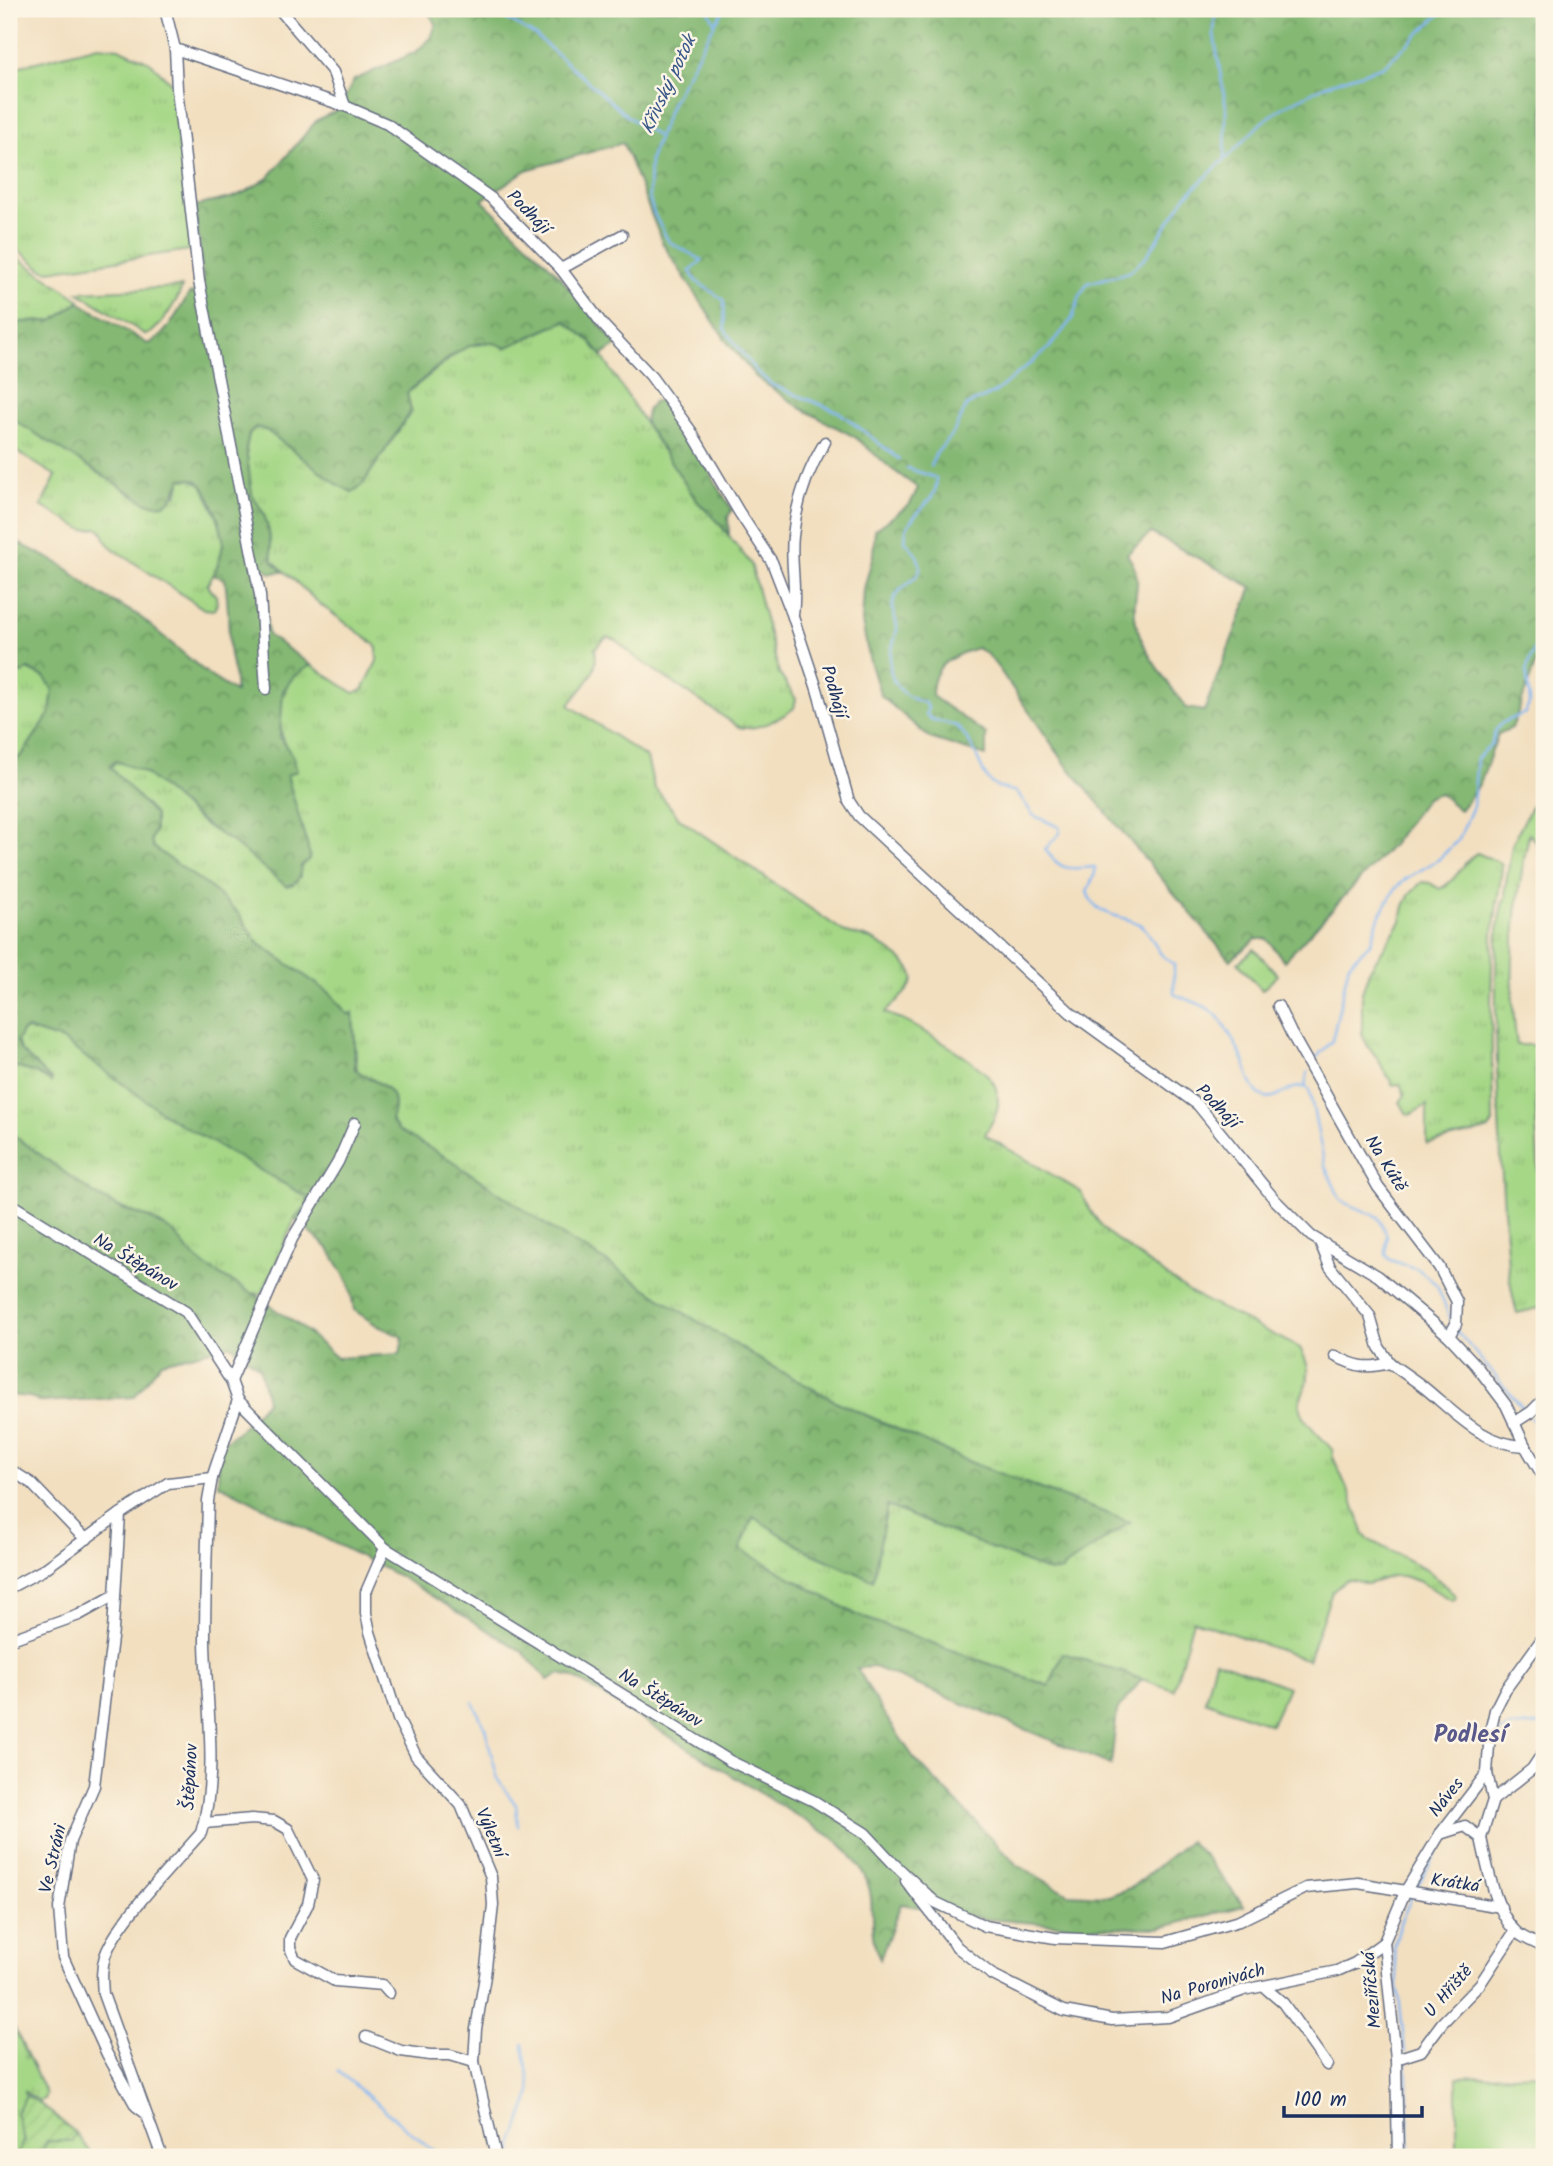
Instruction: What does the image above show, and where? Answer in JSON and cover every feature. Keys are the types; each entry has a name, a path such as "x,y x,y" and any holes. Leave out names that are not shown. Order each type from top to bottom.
{"street":[{"path":"165,9 175,49 177,89 199,281 260,595 267,689"},
{"path":"279,9 334,72 345,106"},
{"name":"Podhájí","path":"175,49 345,106 387,124 491,198 561,269 603,325 650,374 691,431 772,562 817,689 849,801 859,816 1071,1013 1198,1105 1275,1200 1311,1236 1378,1276 1452,1331 1506,1405 1544,1478"},
{"path":"561,269 622,235"},
{"path":"792,614 795,600 793,537 807,476 825,442"},
{"name":"Na Kútě","path":"1278,1006 1291,1034 1378,1187 1439,1267 1457,1302 1452,1331"},
{"path":"231,1381 292,1239 338,1162 355,1123"},
{"name":"Na Štěpánov","path":"9,1203 186,1312 231,1381 238,1401 385,1548 730,1761 824,1807 865,1833 936,1902 985,1926 1055,1938 1165,1942 1240,1921 1306,1888 1358,1883 1410,1893"},
{"path":"1320,1242 1331,1267 1370,1316 1379,1347 1390,1363 1468,1424 1489,1437 1501,1443 1525,1446"},
{"path":"1335,1356 1368,1368 1390,1363"},
{"path":"1514,1423 1544,1399"},
{"name":"Štěpánov","path":"162,2157 103,1994 101,1976 110,1944 132,1913 201,1833 204,1824 210,1719 205,1642 208,1501 212,1478 238,1401"},
{"path":"9,1469 30,1483 87,1539"},
{"path":"9,1588 43,1570 168,1483 212,1478"},
{"name":"Ve Stráni","path":"120,1514 113,1630 94,1786 70,1841 59,1908 63,1957 107,2054 136,2106 145,2113"},
{"name":"Výletní","path":"385,1548 366,1592 366,1613 398,1719 416,1756 461,1805 491,1877 493,1905 474,2062 496,2157"},
{"path":"9,1640 79,1615 115,1595"},
{"path":"1487,1773 1490,1732 1495,1710 1544,1636"},
{"path":"1493,1800 1532,1769 1544,1751"},
{"name":"Náves","path":"1440,1834 1465,1826 1481,1839 1493,1800 1487,1773"},
{"name":"Náves","path":"1440,1834 1487,1773"},
{"path":"204,1824 252,1819 274,1821 288,1829 313,1880 308,1903 290,1938 290,1948 295,1959 335,1981 382,1985 389,1993"},
{"name":"Meziříčská","path":"1398,2157 1403,2057 1384,1942 1440,1834"},
{"path":"1481,1839 1494,1892 1501,1907 1516,1931 1544,1947"},
{"name":"Na Poronivách","path":"893,1863 957,1947 973,1962 1064,2011 1112,2020 1168,2017 1244,1990 1337,1971 1355,1963 1384,1942"},
{"name":"Krátká","path":"1410,1893 1501,1907"},
{"name":"U Hřiště","path":"1403,2057 1421,2051 1480,1984 1516,1931"},
{"path":"1263,1986 1283,2003 1327,2064"},
{"path":"366,2037 401,2051 430,2056 450,2054 474,2062"}],"green space":[{"path":"426,9 1544,9 1544,640 1512,728 1498,734 1480,784 1460,810 1439,793 1426,798 1392,845 1284,961 1267,939 1256,939 1230,960 1067,766 988,655 977,648 944,663 935,677 932,696 986,734 986,756 930,738 881,696 869,658 862,622 864,589 873,555 875,530 910,504 918,488 855,437 802,409 756,377 727,342 663,244 623,143 526,170 482,200 555,271 617,345 602,356 590,341 565,321 505,348 493,343 480,343 453,355 407,393 411,411 362,485 352,492 338,485 266,430 256,427 249,434 246,448 252,495 264,514 272,560 283,572 271,573 261,566 268,635 311,665 294,676 283,691 280,737 293,757 297,771 287,775 310,855 301,866 296,882 286,886 232,842 206,825 144,772 116,761 110,767 155,815 155,829 151,840 153,847 212,889 238,913 258,943 331,994 347,1014 352,1014 353,1011 355,1069 390,1092 394,1108 391,1120 398,1130 449,1159 671,1305 769,1365 835,1401 972,1463 1130,1522 1063,1568 1063,1571 1050,1572 887,1506 873,1580 811,1553 753,1517 740,1549 859,1616 1049,1686 1063,1653 1142,1679 1117,1711 1111,1765 874,1667 857,1668 914,1758 1016,1864 1068,1894 1109,1896 1132,1887 1189,1841 1206,1857 1244,1906 1160,1928 1087,1927 985,1919 901,1904 880,1959 873,1937 870,1890 855,1860 838,1841 573,1677 559,1674 548,1680 523,1652 399,1576 218,1484 219,1446 242,1428 267,1401 260,1368 231,1345 162,1362 134,1397 41,1402 30,1397 9,1395 9,1132 94,1194 123,1209 149,1218 173,1232 205,1266 257,1295 300,1326 337,1358 400,1354 403,1337 378,1326 354,1310 349,1283 329,1249 295,1219 307,1205 307,1197 170,1118 62,1040 27,1029 17,1041 20,1050 52,1080 51,1082 36,1073 9,1065 9,764 22,755 50,713 53,689 44,677 28,669 22,673 16,672 9,664 9,538 62,565 101,595 138,615 210,676 235,692 235,686 229,647 225,579 213,575 221,555 223,537 215,510 202,485 192,479 181,480 166,503 147,503 9,417 9,327 21,322 53,321 79,302 148,344 155,340 172,322 189,294 204,290 195,206 234,197 269,177 317,120 338,110 354,80 416,52 431,38 436,24","holes":["1151,533 1252,587 1204,711 1186,708 1142,642 1135,617 1136,572 1127,554"]},
{"path":"98,46 119,48 150,62 173,85 192,245 189,250 49,271 42,269 9,242 9,69"},
{"path":"12,254 80,300 79,302 53,321 21,322 9,327 9,258"},
{"path":"182,287 162,321 146,335 78,292"},
{"path":"565,320 590,341 602,356 662,450 751,564 779,673 796,699 794,708 775,720 752,728 739,727 635,657 616,640 607,637 595,648 593,673 569,705 647,758 654,787 680,819 843,931 874,941 889,950 910,969 913,975 911,986 885,1013 944,1043 987,1075 995,1086 998,1109 985,1135 1081,1192 1089,1209 1106,1232 1192,1294 1300,1348 1308,1371 1300,1400 1302,1413 1309,1425 1333,1451 1364,1535 1428,1570 1456,1596 1455,1599 1452,1600 1418,1581 1403,1576 1392,1576 1368,1584 1347,1579 1332,1592 1308,1660 1193,1620 1174,1690 1063,1653 1049,1686 859,1616 740,1550 752,1517 886,1505 1050,1572 1063,1569 1105,1513 972,1463 835,1401 769,1365 671,1305 449,1159 398,1130 391,1120 394,1109 391,1093 357,1071 353,1013 347,1014 331,994 258,943 238,913 212,889 153,847 151,840 155,829 155,815 110,768 116,761 141,771 215,832 300,877 300,866 309,859 307,842 287,775 291,772 281,727 282,697 297,673 311,665 354,693 363,690 377,661 377,648 373,643 321,605 272,560 264,514 252,495 246,448 249,434 256,427 266,430 352,492 362,485 411,412 407,393 466,346 526,339"},
{"path":"661,400 680,422 732,510 728,517 729,534 696,500 645,423 647,411 653,402"},
{"path":"9,417 104,474 133,496 177,495 181,480 191,479 202,484 218,519 224,541 218,568 207,585 216,596 217,604 214,610 204,609 115,550 107,543 102,531 97,528 84,530 41,506 56,476 9,447"},
{"path":"9,664 16,672 28,669 45,677 53,689 50,713 22,755 9,764"},
{"path":"1544,788 1544,858 1536,841 1529,834 1516,912 1513,993 1517,1045 1534,1045 1536,1051 1544,1307 1517,1313 1508,1266 1503,1190 1497,1072 1496,958 1512,845 1539,791"},
{"path":"1477,853 1501,863 1502,868 1493,932 1493,1123 1489,1129 1483,1131 1427,1144 1427,1105 1410,1115 1407,1114 1400,1102 1405,1095 1400,1084 1393,1085 1362,1034 1362,993 1369,971 1401,921 1411,892 1422,882 1440,889"},
{"path":"1254,949 1278,975 1262,990 1238,963"},
{"path":"27,1029 62,1040 170,1118 307,1197 307,1205 295,1219 262,1294 251,1293 205,1266 173,1232 149,1218 123,1209 94,1194 9,1132 9,1065 36,1073 51,1082 20,1050 17,1041"},
{"path":"1215,1660 1288,1687 1271,1725 1205,1701"},
{"path":"9,2017 46,2094 44,2099 39,2101 25,2092 26,2096 16,2113 24,2140 15,2157 9,2157"},
{"path":"1542,2074 1543,2157 1457,2157 1457,2077"},
{"path":"26,2096 34,2099 76,2133 72,2141 47,2141 39,2157 15,2157 24,2140 16,2113"},
{"path":"76,2133 93,2157 39,2157 47,2141 72,2141"}],"waterway":[{"path":"489,9 536,36 626,115 658,137"},
{"name":"Křivský potok","path":"708,9 715,23 672,102 650,159 649,197 654,214 669,242 702,260 690,271 696,281 724,300 725,330 755,370 772,385 839,412 899,459"},
{"path":"715,23 725,9"},
{"path":"931,466 935,455 953,433 967,405 994,393 1050,347 1072,319 1081,293 1088,283 1129,272 1146,257 1186,196 1225,159 1226,107 1214,35 1215,9"},
{"path":"1227,158 1262,122 1285,106 1326,85 1384,66 1440,14 1454,9"},
{"name":"Křivský potok","path":"907,468 936,478 936,486 930,500 909,523 906,531 905,541 916,554 920,564 915,577 902,588 893,603 897,629 890,669 895,683 904,694 925,703 928,707 926,714 931,719 957,726 970,743 991,783 1017,792 1033,815 1059,827 1060,833 1045,849 1056,862 1072,868 1095,867 1087,892 1091,900 1108,914 1137,923 1145,929 1161,954 1174,965 1174,994 1206,1007 1218,1017 1236,1045 1259,1094 1272,1097 1296,1087 1309,1089 1325,1166 1341,1201 1378,1217 1387,1235 1386,1255 1390,1260 1418,1269 1437,1285 1452,1324"},
{"path":"1313,1061 1332,1041 1349,964 1371,942 1379,917 1395,889 1407,878 1438,860 1459,839 1473,806 1477,758 1491,745 1496,730 1502,723 1525,713 1530,702 1526,671 1535,647 1544,633"},
{"path":"1305,1086 1308,1072"},
{"name":"Křivský potok","path":"1455,1329 1526,1412"},
{"name":"Křivský potok","path":"1530,1417 1544,1434"},
{"path":"473,1702 485,1728 498,1780 516,1805 518,1826"},
{"name":"Křivský potok","path":"1500,1733 1510,1727 1544,1724"},
{"name":"Křivský potok","path":"1415,1890 1447,1835"},
{"name":"Křivský potok","path":"1405,2053 1394,1948 1400,1923 1412,1896"},
{"path":"513,2157 513,2143 531,2092 523,2044"},
{"name":"Křivský potok","path":"1406,2060 1410,2157"},
{"path":"338,2071 430,2148 447,2157"}],"district":[{"name":"Podlesí","path":"1470,1735"}]}
